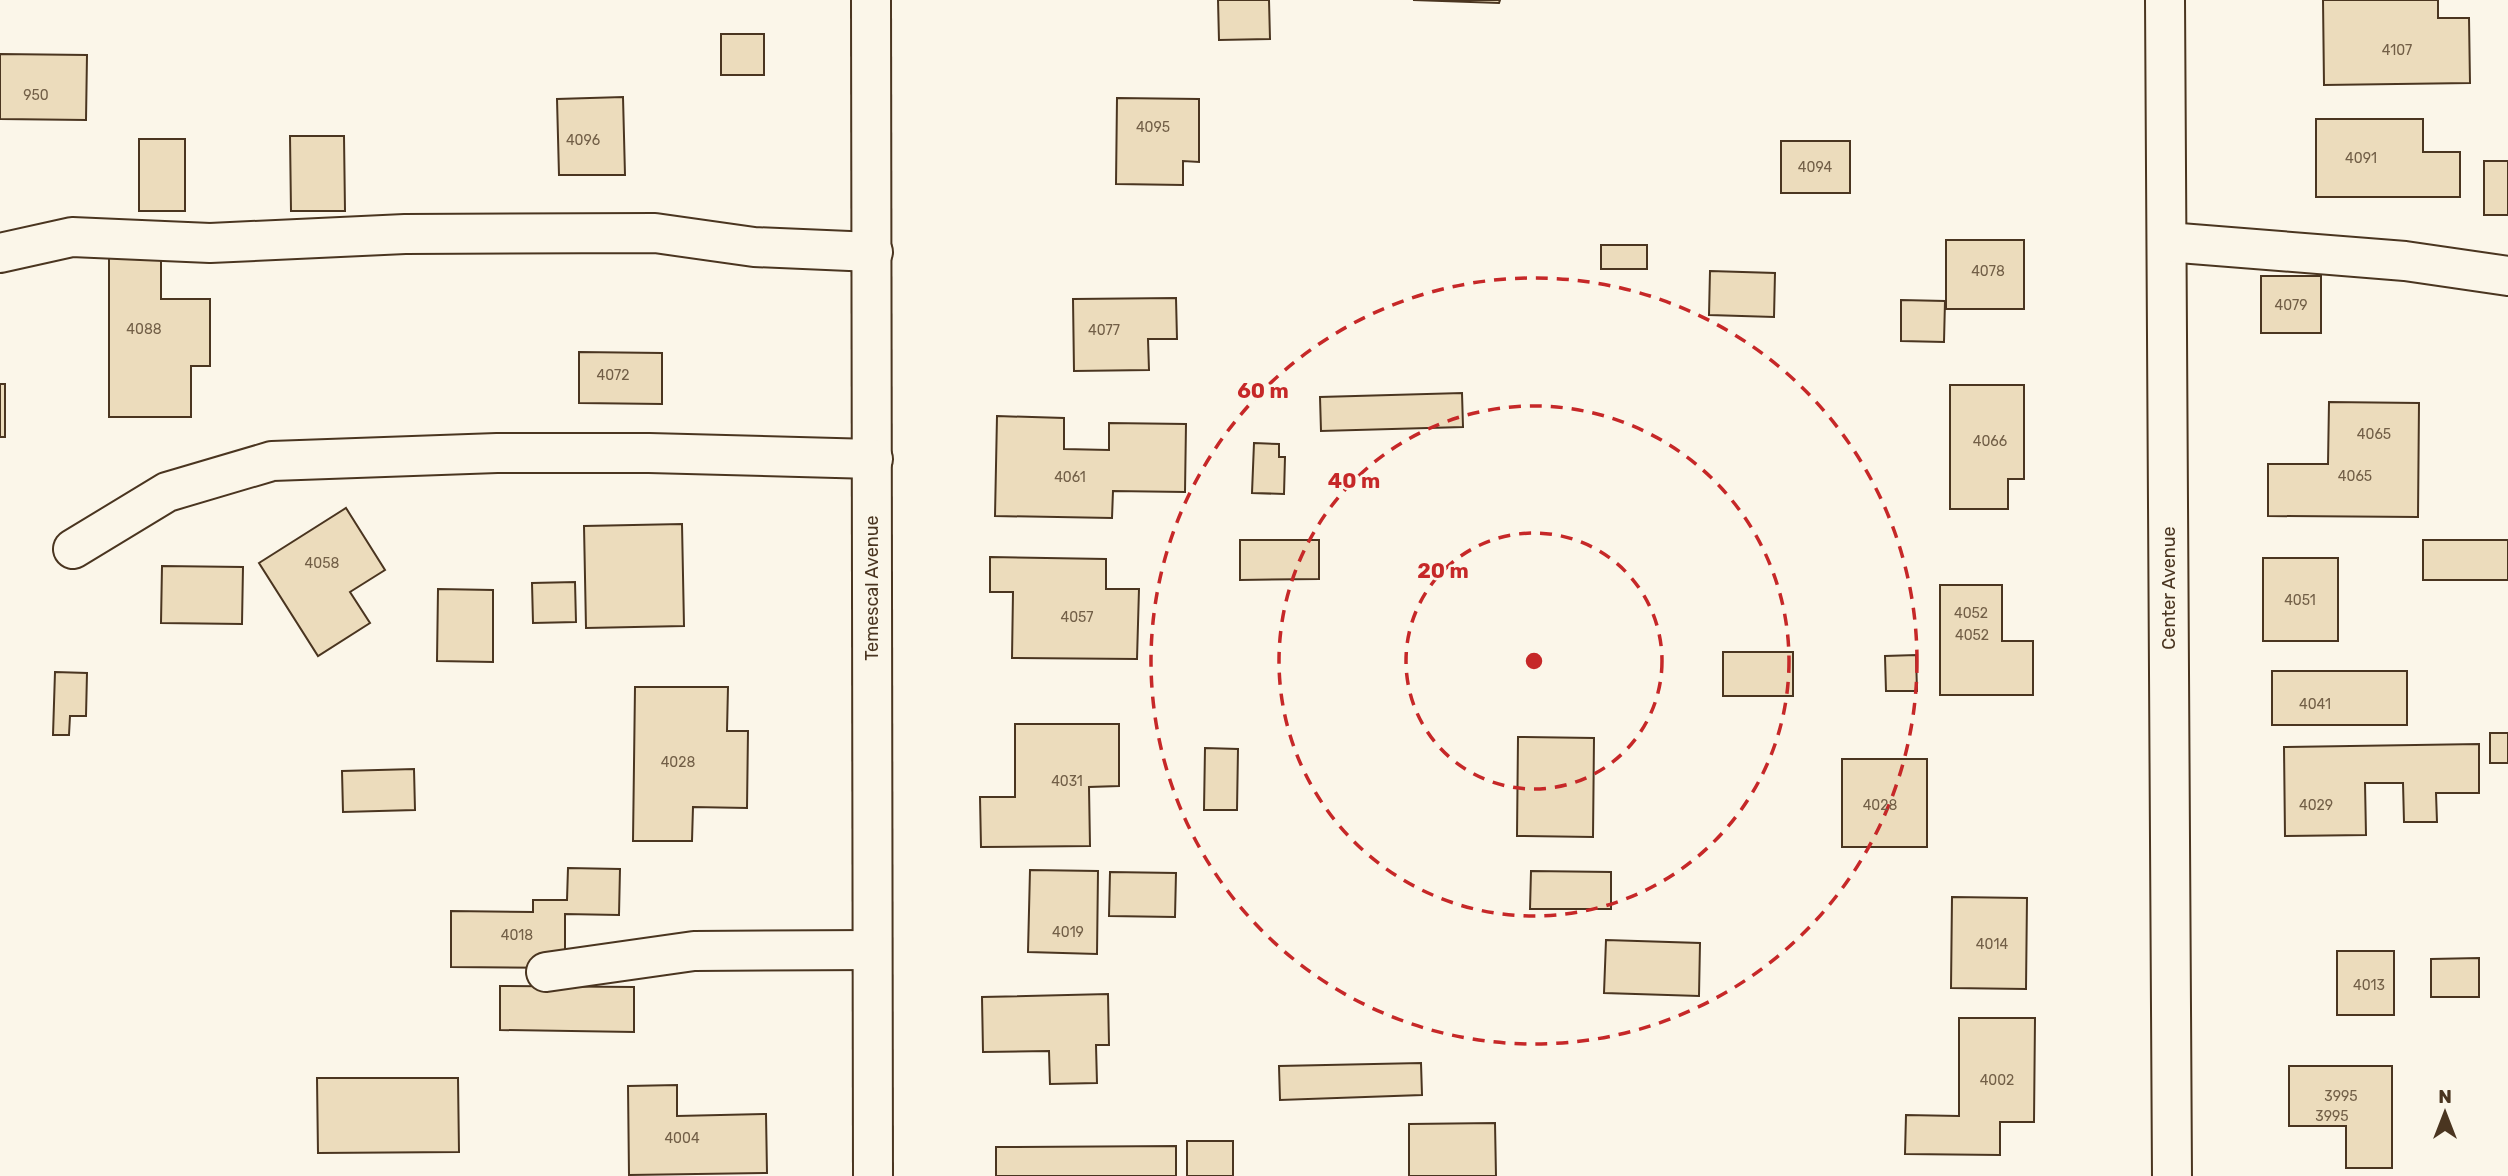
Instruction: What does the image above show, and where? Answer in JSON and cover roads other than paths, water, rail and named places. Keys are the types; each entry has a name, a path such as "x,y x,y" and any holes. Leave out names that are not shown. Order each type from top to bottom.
{"street":[{"name":"Temescal Avenue","path":"872,0 873,1176"},
{"name":"Center Avenue","path":"2165,0 2172,1176"},
{"path":"0,253 72,237 210,243 405,234 614,233 655,233 754,247 873,252"},
{"path":"2167,242 2405,261 2508,276"},
{"path":"73,549 167,492 272,461 497,453 649,453 873,459"},
{"path":"546,972 694,951 872,950"}]}
